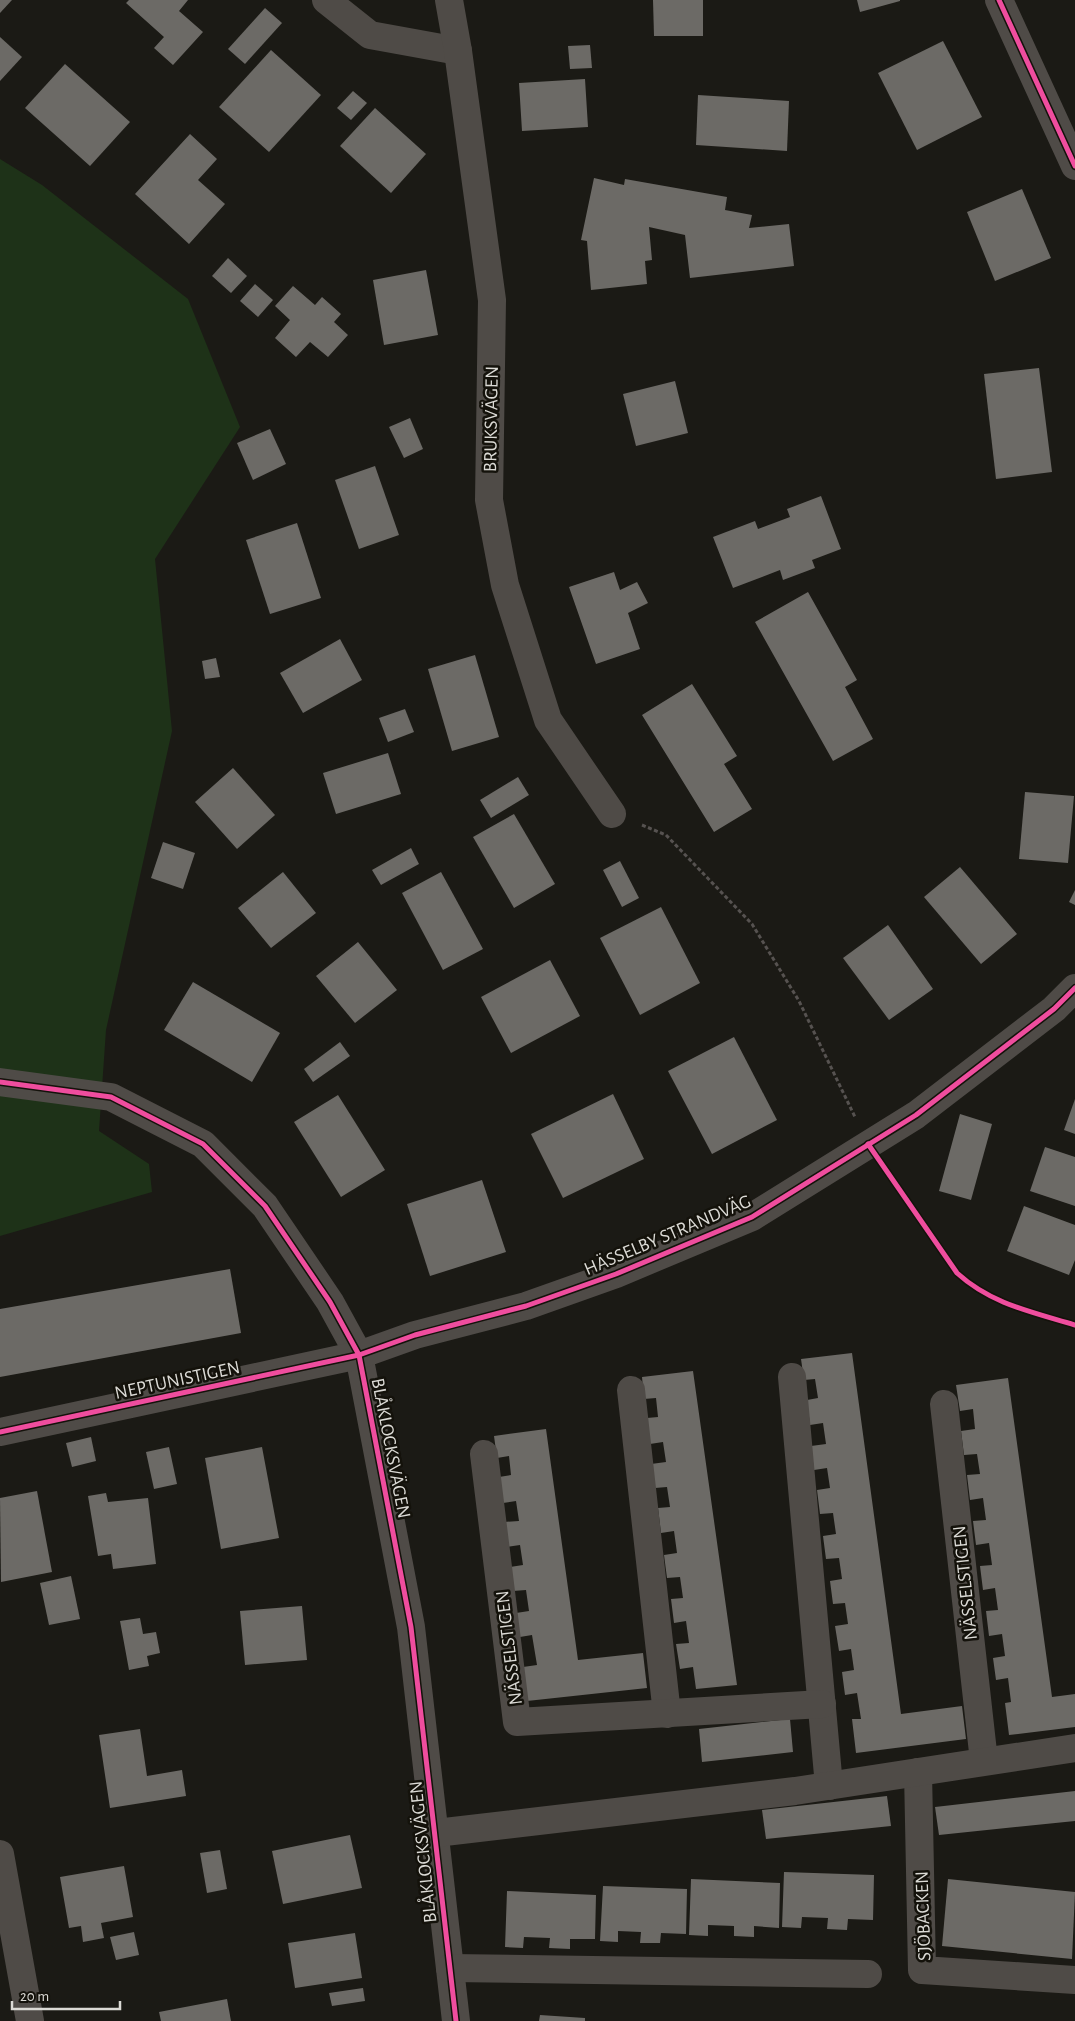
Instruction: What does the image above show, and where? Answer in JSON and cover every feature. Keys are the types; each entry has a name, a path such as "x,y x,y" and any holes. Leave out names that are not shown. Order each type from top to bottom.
{"street":[{"path":"326,0 370,35 458,51"},
{"name":"BRUKSVÄGEN","path":"449,0 458,51 492,300 489,500 505,585 548,720 612,814"},
{"path":"999,0 1075,166"},
{"name":"HÄSSELBY STRANDVÄG","path":"359,1355 415,1335 526,1306 634,1266 752,1217 916,1115 1054,1009 1075,988"},
{"name":"BLÅKLOCKSVÄGEN","path":"0,1082 111,1097 203,1144 265,1206 330,1302 359,1355 411,1627 456,2021"},
{"name":"NEPTUNISTIGEN","path":"0,1432 359,1355"},
{"path":"792,1378 829,1786"},
{"path":"631,1390 667,1714"},
{"name":"NÄSSELSTIGEN","path":"944,1404 984,1762"},
{"name":"NÄSSELSTIGEN","path":"484,1454 517,1722 822,1704"},
{"path":"436,1833 829,1786 1075,1748"},
{"name":"SJÖBACKEN","path":"918,1772 922,1970 1075,1980"},
{"path":"0,1854 30,2021"},
{"path":"450,1968 868,1974"}],"path":[{"path":"612,814 666,835 752,924 799,1001 868,1144"}],"green space":[{"path":"0,159 42,185 188,299 240,427 155,559 172,731 106,1030 99,1131 149,1164 152,1192 0,1236"}],"building":[{"path":"0,0 12,0 0,13"},
{"path":"129,0 188,0 179,11 203,32 173,65 154,48 164,37 126,3"},
{"path":"653,0 703,0 703,36 654,36"},
{"path":"857,0 900,0 900,1 860,12"},
{"path":"265,8 282,23 245,64 228,49"},
{"path":"0,37 22,57 0,81"},
{"path":"943,41 982,117 917,150 878,73"},
{"path":"590,45 592,68 570,69 568,46"},
{"path":"271,50 321,95 269,152 219,107"},
{"path":"65,64 130,122 90,166 25,108"},
{"path":"585,79 588,127 522,131 519,83"},
{"path":"353,91 367,103 351,120 337,108"},
{"path":"698,95 789,101 787,151 696,145"},
{"path":"375,108 426,154 391,193 340,146"},
{"path":"190,134 217,159 198,180 225,204 189,244 135,194"},
{"path":"594,178 624,185 625,179 727,197 725,210 752,215 749,228 789,224 794,266 690,278 685,235 649,227 652,260 645,261 647,284 591,290 587,241 581,240"},
{"path":"1022,189 1051,258 995,281 967,212"},
{"path":"228,258 247,276 231,293 212,276"},
{"path":"426,270 438,335 384,345 373,280"},
{"path":"255,284 273,300 258,317 240,301"},
{"path":"293,286 315,305 322,297 341,314 334,322 348,335 328,357 310,342 296,357 275,338 290,320 275,306"},
{"path":"1039,368 1052,472 996,479 984,374"},
{"path":"675,381 688,433 636,446 623,394"},
{"path":"410,418 423,449 404,458 389,427"},
{"path":"270,429 286,464 253,480 237,443"},
{"path":"375,466 399,535 359,549 335,480"},
{"path":"821,496 841,549 812,560 815,568 783,580 780,570 733,588 713,537 755,521 758,529 790,517 787,509"},
{"path":"297,523 321,598 270,614 246,540"},
{"path":"614,572 620,590 637,582 648,603 628,613 640,649 596,664 569,587"},
{"path":"808,592 857,680 845,687 873,739 833,761 755,622"},
{"path":"340,639 362,680 303,713 280,673"},
{"path":"475,655 499,737 452,751 428,669"},
{"path":"216,658 220,677 205,679 202,661"},
{"path":"692,684 737,756 724,764 752,809 714,832 642,715"},
{"path":"405,709 414,732 388,742 379,718"},
{"path":"388,753 401,794 336,814 323,773"},
{"path":"233,768 275,815 237,849 195,802"},
{"path":"518,777 529,795 491,818 480,800"},
{"path":"1025,792 1074,796 1068,863 1019,859"},
{"path":"514,814 555,884 514,908 473,837"},
{"path":"163,842 195,853 183,889 151,878"},
{"path":"411,848 419,864 381,885 372,870"},
{"path":"620,861 639,898 622,907 603,870"},
{"path":"960,867 1017,934 981,964 924,897"},
{"path":"283,872 316,913 271,948 238,908"},
{"path":"441,872 483,949 443,970 402,893"},
{"path":"1075,890 1075,905 1069,902"},
{"path":"661,907 700,983 640,1015 600,938"},
{"path":"888,925 933,989 889,1020 843,958"},
{"path":"358,942 397,990 355,1023 316,976"},
{"path":"550,960 580,1016 511,1053 481,997"},
{"path":"193,982 280,1033 252,1082 164,1030"},
{"path":"734,1037 777,1120 712,1154 668,1071"},
{"path":"340,1042 350,1056 313,1082 304,1069"},
{"path":"613,1094 644,1159 563,1198 531,1134"},
{"path":"338,1095 385,1170 341,1197 294,1122"},
{"path":"1075,1099 1075,1134 1064,1130"},
{"path":"960,1114 992,1124 971,1200 939,1191"},
{"path":"1045,1147 1075,1157 1075,1206 1030,1191"},
{"path":"482,1180 506,1252 430,1276 407,1204"},
{"path":"1024,1206 1075,1225 1075,1260 1069,1275 1007,1251"},
{"path":"230,1269 241,1333 0,1377 0,1309"},
{"path":"852,1353 901,1714 962,1706 966,1739 856,1753 852,1719 861,1719 857,1693 845,1695 842,1672 854,1670 851,1649 839,1651 835,1626 848,1624 845,1603 833,1604 830,1581 842,1579 839,1558 826,1559 823,1536 836,1534 833,1513 820,1514 817,1490 830,1488 827,1468 814,1470 811,1446 826,1444 823,1423 810,1425 807,1400 818,1398 815,1379 804,1380 801,1359"},
{"path":"693,1371 737,1685 696,1689 693,1667 680,1669 676,1644 689,1643 686,1621 674,1623 671,1599 683,1598 680,1577 667,1578 664,1555 677,1553 674,1531 661,1533 658,1508 670,1507 667,1487 655,1488 651,1464 666,1462 663,1442 650,1444 647,1418 658,1417 656,1398 644,1399 642,1377"},
{"path":"1008,1378 1052,1697 1075,1694 1075,1727 1009,1735 1005,1703 1011,1702 1008,1678 996,1680 993,1658 1005,1656 1002,1634 989,1636 986,1611 998,1610 995,1588 983,1590 980,1566 992,1565 989,1543 976,1545 973,1521 986,1520 983,1498 970,1500 967,1475 980,1474 977,1454 964,1455 961,1431 975,1429 973,1409 960,1411 956,1385"},
{"path":"546,1429 578,1660 643,1653 647,1688 527,1701 523,1667 537,1665 532,1635 520,1637 516,1613 529,1611 526,1590 513,1591 510,1567 523,1565 520,1545 507,1547 504,1522 519,1521 516,1501 503,1503 499,1477 511,1475 509,1456 497,1458 494,1436"},
{"path":"91,1437 96,1461 72,1467 66,1443"},
{"path":"169,1447 177,1484 154,1489 146,1452"},
{"path":"262,1447 279,1538 221,1549 205,1458"},
{"path":"37,1491 52,1572 1,1582 0,1498"},
{"path":"106,1493 108,1502 148,1498 156,1564 113,1569 111,1554 98,1556 88,1496"},
{"path":"71,1576 80,1619 49,1625 40,1583"},
{"path":"302,1606 307,1660 245,1665 240,1611"},
{"path":"140,1618 143,1634 156,1632 160,1653 147,1656 149,1666 129,1670 120,1621"},
{"path":"790,1719 793,1752 702,1762 699,1729"},
{"path":"140,1729 147,1776 182,1770 186,1796 110,1808 99,1735"},
{"path":"1075,1791 1075,1821 939,1835 935,1807"},
{"path":"887,1796 891,1826 766,1839 762,1810"},
{"path":"350,1835 362,1888 283,1904 272,1851"},
{"path":"220,1850 227,1889 207,1893 200,1853"},
{"path":"124,1866 133,1917 101,1923 104,1938 83,1942 81,1926 69,1928 60,1877"},
{"path":"784,1872 874,1875 873,1920 848,1919 847,1930 827,1929 828,1918 802,1917 801,1928 782,1927"},
{"path":"691,1879 780,1883 779,1928 754,1926 754,1937 734,1936 734,1926 708,1925 708,1936 689,1935"},
{"path":"948,1879 1075,1892 1072,1959 942,1946"},
{"path":"603,1886 687,1889 686,1934 661,1933 660,1943 640,1943 641,1932 618,1931 618,1942 600,1941"},
{"path":"507,1891 596,1895 595,1939 570,1939 570,1949 549,1948 550,1938 524,1937 523,1948 505,1947"},
{"path":"134,1932 139,1955 116,1960 110,1937"},
{"path":"355,1933 362,1978 295,1988 288,1943"},
{"path":"363,1988 365,2001 332,2006 329,1993"},
{"path":"227,1999 231,2021 161,2021 159,2012"},
{"path":"540,2015 585,2018 585,2021 539,2021"}],"cycle path":[{"path":"999,0 1075,166"},
{"path":"0,1432 359,1355 415,1335 526,1306 616,1274 752,1217 916,1115 1054,1009 1075,988"},
{"path":"0,1082 111,1097 203,1144 265,1206 330,1302 359,1355 411,1627 456,2021"},
{"path":"868,1144 957,1273 970,1284 998,1300 1075,1325"}]}
